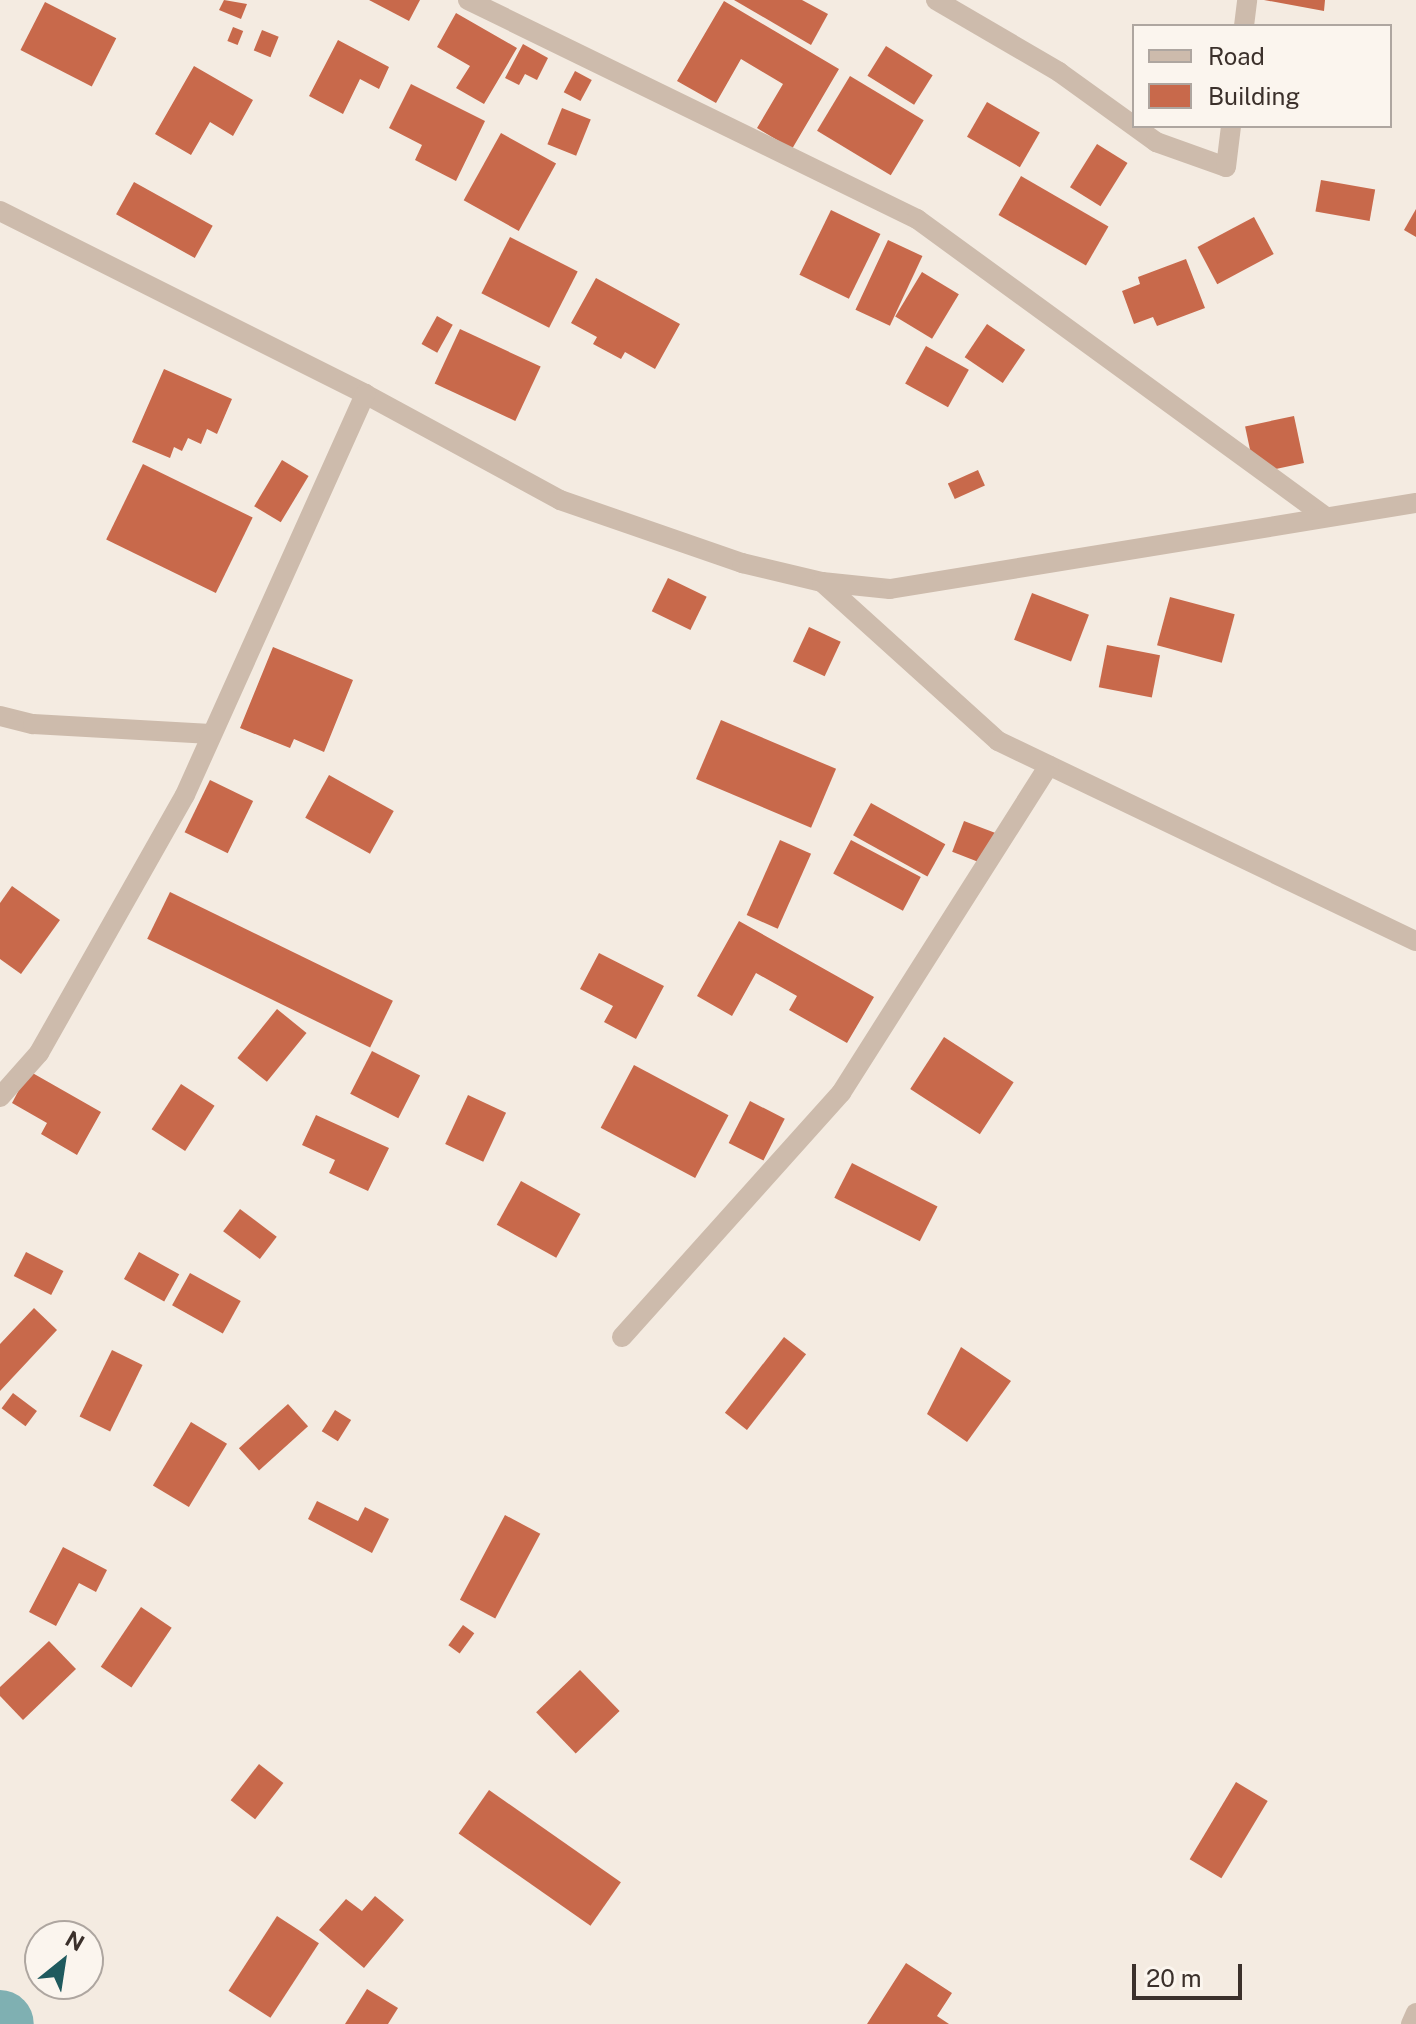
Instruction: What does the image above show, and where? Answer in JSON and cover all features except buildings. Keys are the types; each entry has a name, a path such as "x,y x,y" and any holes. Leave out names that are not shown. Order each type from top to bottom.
{"street":[{"path":"468,0 917,219 1326,517"},
{"path":"936,0 1059,72 1132,125"},
{"path":"1244,24 1247,0"},
{"path":"1137,128 1156,142 1226,167 1231,128"},
{"path":"0,211 365,394 560,500 742,563 822,582 890,589 1416,503"},
{"path":"0,1097 39,1053 185,795 365,394"},
{"path":"822,582 998,741 1416,941"},
{"path":"0,716 33,724 211,734"},
{"path":"622,1337 841,1093 1049,765"},
{"path":"1411,2024 1416,2013"}]}
